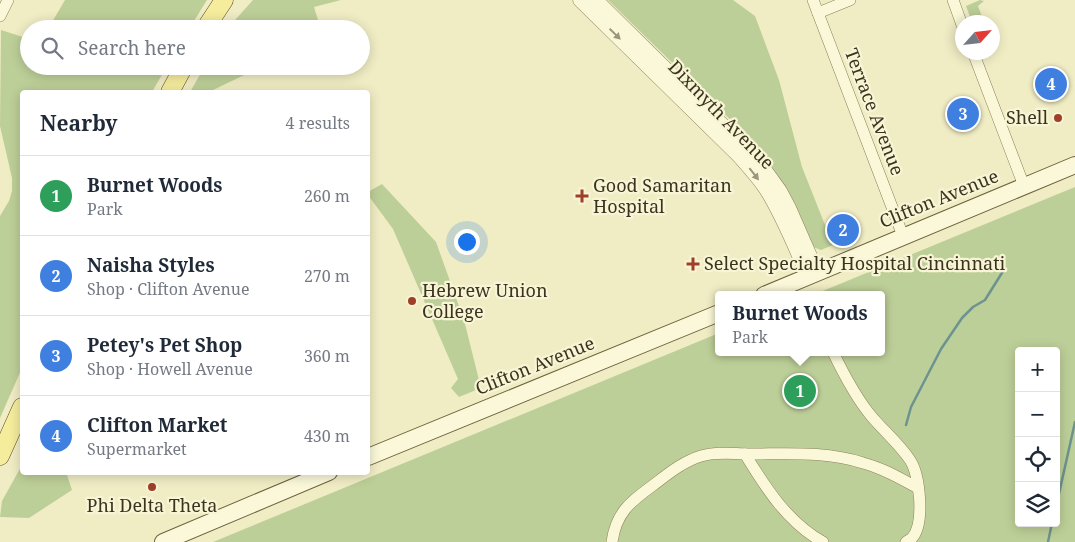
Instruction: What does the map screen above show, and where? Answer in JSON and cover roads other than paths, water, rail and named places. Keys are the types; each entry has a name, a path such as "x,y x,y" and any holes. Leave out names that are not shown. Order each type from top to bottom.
{"main road":[{"path":"211,20 224,0"},
{"path":"171,90 179,75"},
{"name":"Clifton Avenue","path":"773,291 1075,165"},
{"name":"Clifton Avenue","path":"370,455 715,316"},
{"path":"0,456 20,412"},
{"path":"163,542 322,475"}],"street":[{"path":"0,16 8,0"},
{"name":"Dixmyth Avenue","path":"580,0 751,170 776,205 813,274"},
{"name":"Dixmyth Avenue","path":"596,0 757,159 780,191 789,208 813,274"},
{"name":"Terrace Avenue","path":"813,0 902,236"},
{"path":"818,13 850,0"},
{"path":"953,0 958,15"},
{"path":"976,60 1024,186"},
{"path":"835,356 854,393 872,417 910,460 916,473 918,524 912,538 906,542"},
{"path":"612,542 614,528 631,501 680,465 702,456 720,452 807,454 842,458 863,462 884,470 918,488"},
{"path":"745,454 763,485 777,502 809,534 823,542"}],"waterway":[{"path":"906,425 911,407 941,349 962,318 973,307 985,300 1005,268"},
{"path":"1060,489 1075,422"},
{"path":"1048,542 1051,527"}],"place":[{"name":"Clifton Market","path":"1051,84"},
{"name":"Petey's Pet Shop","path":"963,114"},
{"name":"Shell","path":"1058,118"},
{"name":"Good Samaritan Hospital","path":"582,196"},
{"name":"Naisha Styles","path":"843,230"},
{"name":"Select Specialty Hospital Cincinnati","path":"693,264"},
{"name":"Hebrew Union College","path":"412,301"},
{"name":"Burnet Woods","path":"800,391"},
{"name":"Phi Delta Theta","path":"152,487"}]}
